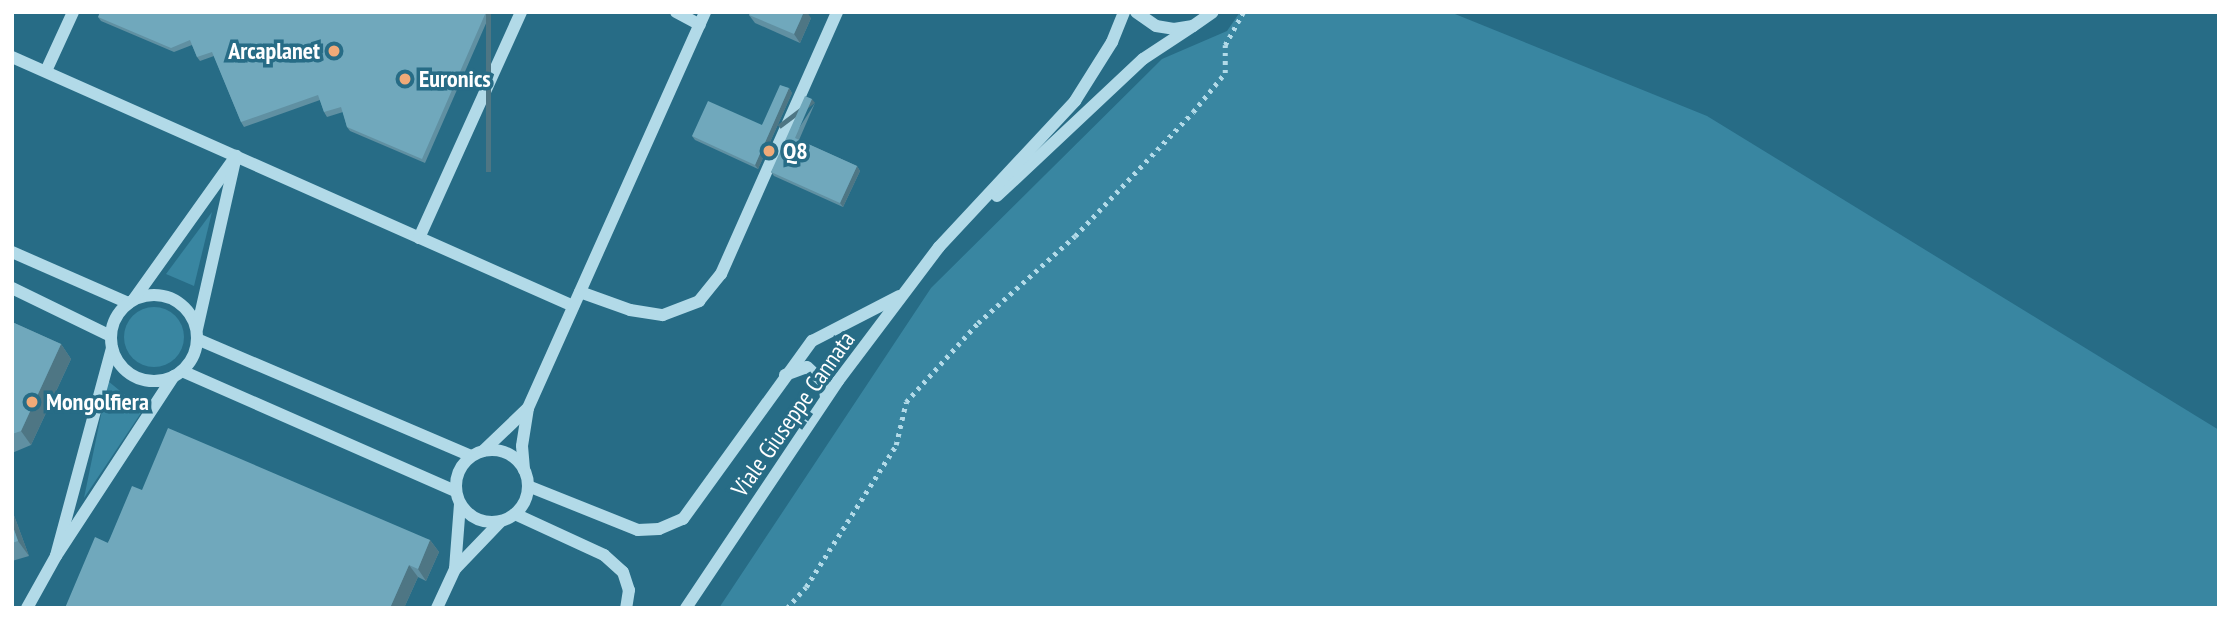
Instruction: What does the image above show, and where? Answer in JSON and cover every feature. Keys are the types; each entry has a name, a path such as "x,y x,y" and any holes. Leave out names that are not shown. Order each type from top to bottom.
{"street":[{"path":"46,71 73,12"},
{"path":"419,238 521,12"},
{"path":"437,608 455,569 500,522 515,514 528,486 522,446 528,408 702,18 676,12"},
{"path":"580,292 630,310 663,315 699,301 721,274 836,12"},
{"name":"Viale Giuseppe Cannata","path":"686,608 826,398 939,247 1075,101 1112,42 1124,12"},
{"path":"1136,12 1156,26 1193,26"},
{"name":"Viale Giuseppe Cannata","path":"939,247 1143,59 1213,12"},
{"path":"12,57 573,306"},
{"path":"56,556 115,319 131,301 236,156"},
{"path":"27,608 56,556 178,373 191,361 236,156"},
{"path":"12,252 131,301 152,294 170,297 188,310 197,334 477,454 507,453 524,470"},
{"path":"12,288 111,342 121,365 135,377 158,381 178,373 456,491"},
{"path":"528,486 638,530 659,529 683,519 706,493 782,377 811,341 903,295"},
{"path":"782,377 807,367 824,383 826,398"},
{"path":"455,569 460,504 456,491 459,471 528,408"},
{"path":"460,504 477,520 500,522"},
{"path":"515,514 604,555 623,572 629,590 626,608"}],"path":[{"path":"787,608 806,587 896,445 906,402 978,323 1075,236 1193,112 1224,72 1225,45 1243,12"}],"shaded area":[{"path":"1240,12 1450,12 1707,116 2219,430 2219,608 719,608 931,288 1162,59 1227,31"},
{"path":"212,212 194,286 166,274"},
{"path":"148,307 160,307 176,315 182,325 182,349 176,359 160,367 148,367 132,359 124,343 124,331 132,315"},
{"path":"108,381 125,395 149,401 84,498"}],"building":[{"path":"100,12 486,12 422,159 347,127 341,107 324,112 318,95 241,122 212,52 197,57 190,40 171,48 98,17"},
{"path":"751,12 804,12 794,34 749,15"},
{"path":"780,85 789,88 755,165 692,136 708,101 762,125"},
{"path":"805,96 812,99 795,138 857,166 840,203 771,172"},
{"name":"Mongolfiera","path":"12,322 61,344 21,431 12,434"},
{"path":"168,428 430,540 418,569 409,565 390,608 65,608 95,537 108,543 132,486 142,490"},
{"path":"12,524 18,541 12,543"}],"place":[{"name":"Arcaplanet","path":"334,51"},
{"name":"Euronics","path":"405,79"},
{"name":"Q8","path":"769,151"},
{"name":"Mongolfiera","path":"32,402"}]}
